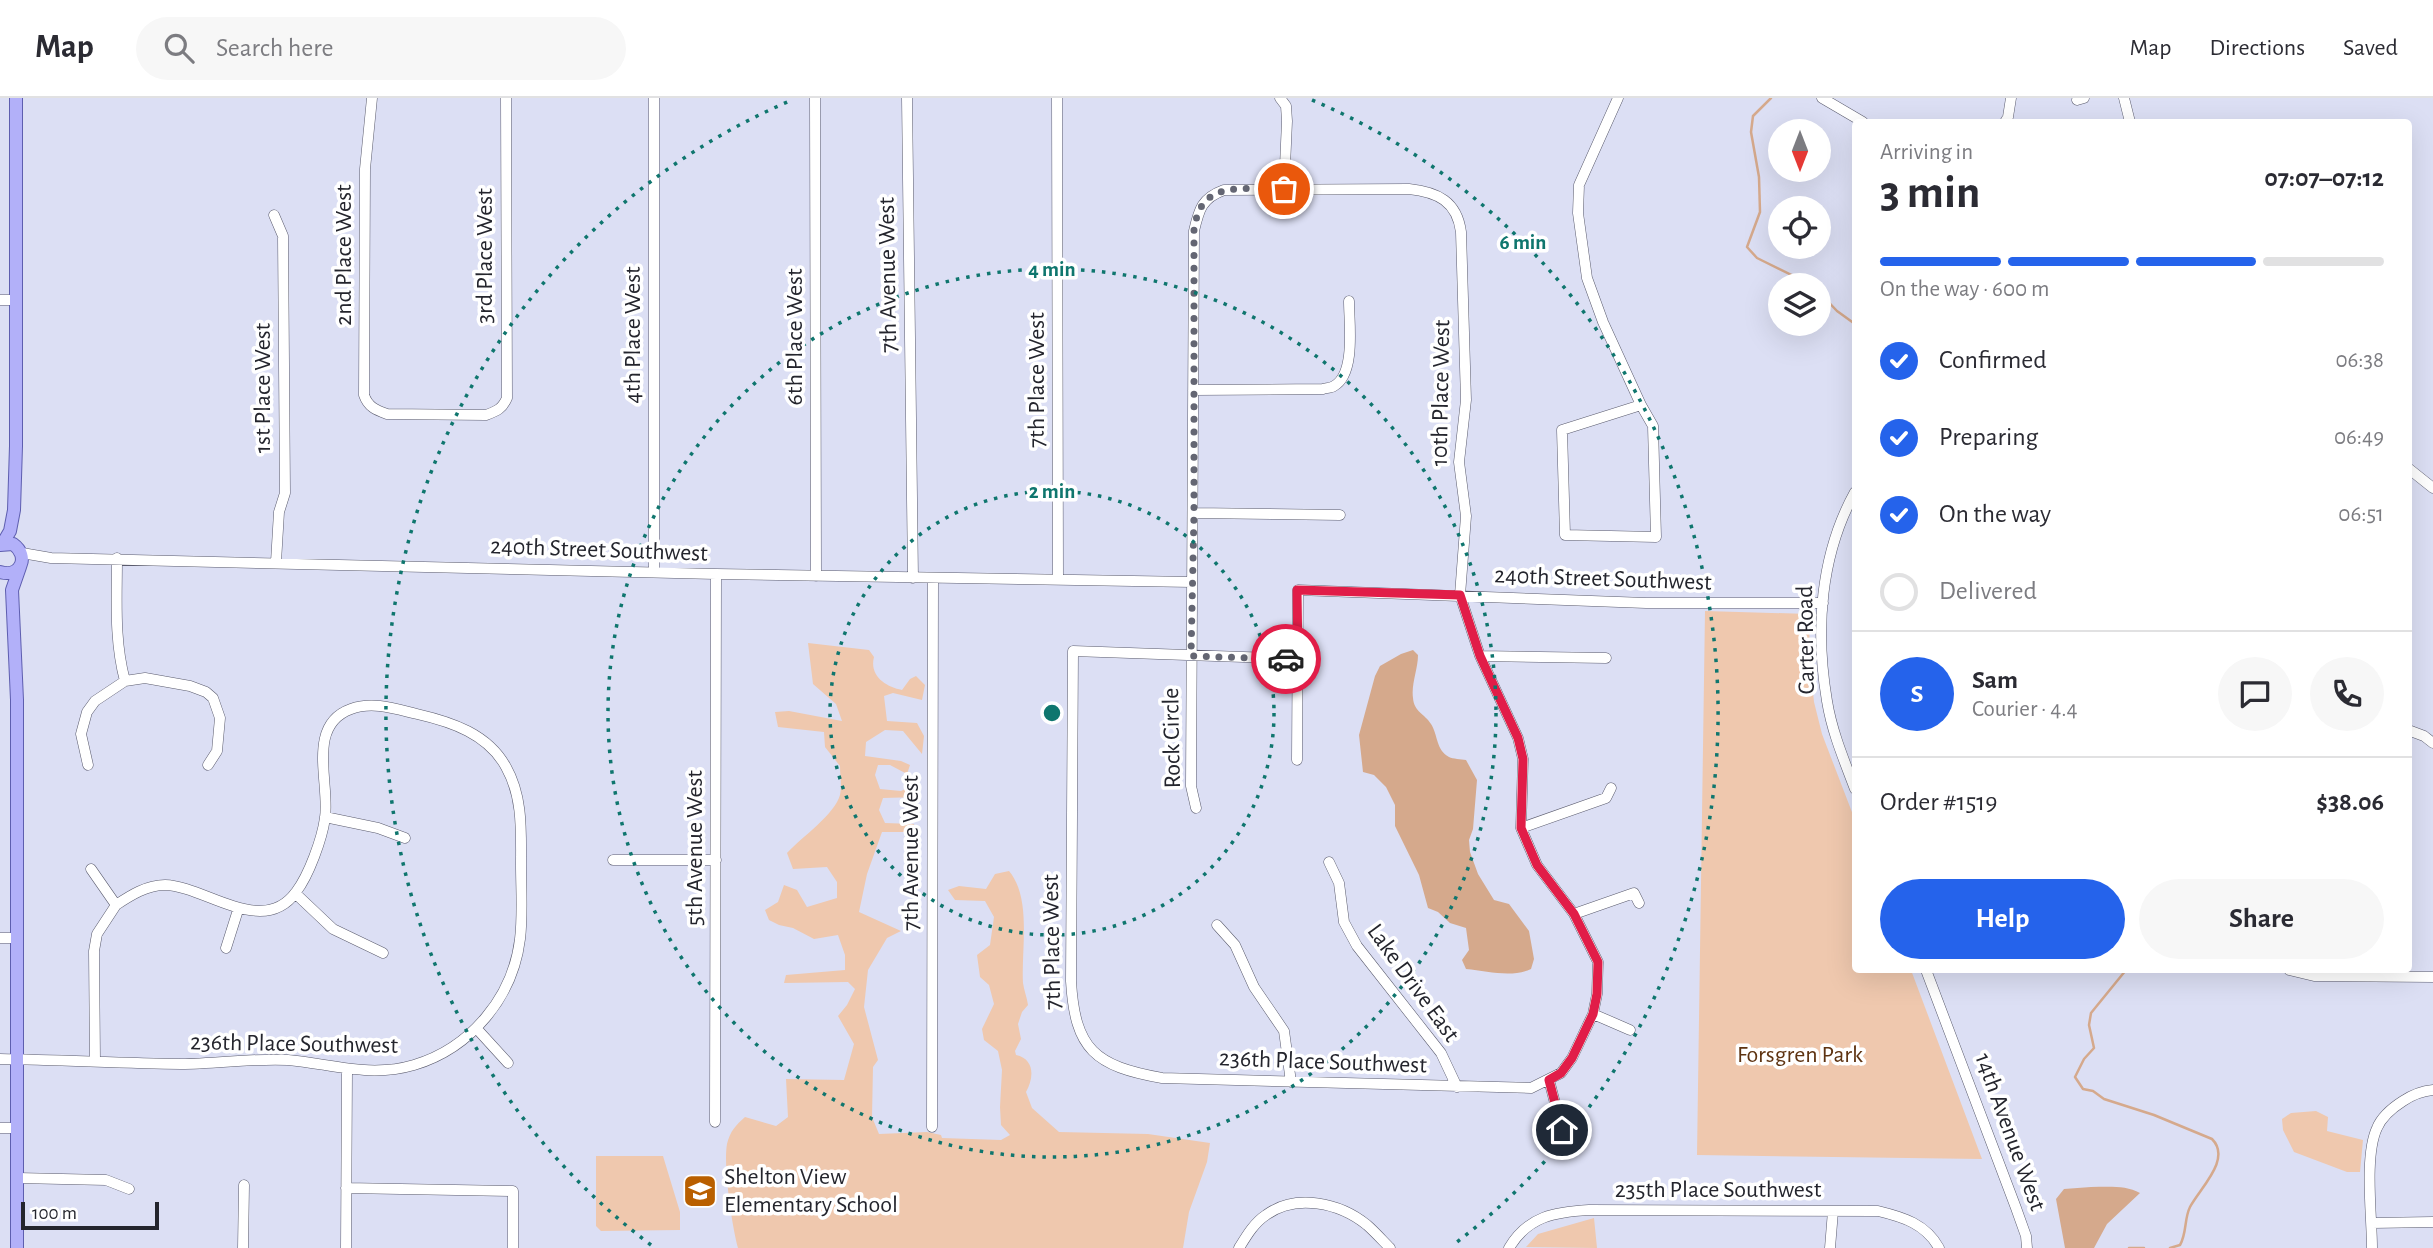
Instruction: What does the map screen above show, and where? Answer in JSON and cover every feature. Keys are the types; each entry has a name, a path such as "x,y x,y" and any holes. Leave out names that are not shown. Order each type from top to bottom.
{"main road":[{"path":"2,544 10,531 14,510 16,98"},
{"path":"14,510 19,531 20,558 12,590 15,620 18,938 17,1248"},
{"path":"2,544 13,544 20,558"},
{"path":"15,620 0,574 13,573 20,558"}],"street":[{"name":"2nd Place West","path":"372,98 365,169 364,395 367,403 373,409 387,414 486,415 497,411"},
{"name":"3rd Place West","path":"497,411 507,398 506,98"},
{"name":"4th Place West","path":"654,98 654,572"},
{"name":"6th Place West","path":"815,98 816,576"},
{"name":"7th Avenue West","path":"907,98 914,578"},
{"name":"7th Place West","path":"1057,98 1058,579"},
{"path":"1280,98 1286,106 1287,121 1284,189"},
{"path":"1618,98 1579,185 1578,213 1587,278 1603,323 1653,426 1656,537 1565,535 1562,430 1641,405"},
{"path":"1822,98 1858,119"},
{"path":"2006,119 2011,98"},
{"path":"2124,98 2129,119"},
{"name":"10th Place West","path":"1284,189 1426,191 1441,198 1455,210 1460,220 1465,400 1459,462 1465,516 1460,595"},
{"name":"Rock Circle","path":"1196,808 1191,786 1194,230 1199,210 1212,194 1224,190 1284,189"},
{"name":"1st Place West","path":"274,215 284,236 285,493 279,512 276,562"},
{"path":"0,300 16,300"},
{"path":"1193,390 1323,389 1334,386 1344,376 1349,363 1349,301"},
{"path":"2412,472 2433,488"},
{"name":"Carter Road","path":"1852,497 1830,550 1823,603 1827,703 1835,734 1852,779"},
{"path":"1194,513 1340,515"},
{"name":"240th Street Southwest","path":"20,558 117,558 716,575 1192,582"},
{"path":"117,558 116,629 119,659 125,681"},
{"name":"5th Avenue West","path":"715,1122 716,575"},
{"name":"7th Avenue West","path":"932,1127 933,579"},
{"name":"240th Street Southwest","path":"1298,659 1297,590 1646,603 1823,603"},
{"path":"1460,595 1480,656 1518,738 1523,759 1521,828 1537,865 1574,914 1598,962 1593,1014 1572,1058 1561,1073 1549,1080 1562,1130"},
{"name":"7th Place West","path":"1099,1057 1086,1044 1077,1028 1070,981 1073,651 1191,656"},
{"path":"1191,656 1298,659 1297,760"},
{"path":"1480,656 1606,658"},
{"path":"89,765 81,734 87,712 95,701 125,681 145,678 167,680 206,692 213,698 220,718 217,751 208,765"},
{"name":"236th Place Southwest","path":"0,1059 183,1064 286,1060 347,1070 382,1071 415,1065 453,1048 477,1029 491,1011 509,981 520,937 521,813 506,765 469,729 383,706 351,708 334,721 324,743 325,817"},
{"path":"2412,732 2433,743"},
{"path":"1521,828 1606,798 1611,788"},
{"path":"94,1061 94,951 97,934 116,905 135,893 164,885 198,893 238,910 278,907 296,894 305,877 325,817 378,828 405,838"},
{"path":"613,860 716,860"},
{"name":"Lake Drive East","path":"1329,862 1339,883 1344,922 1357,946 1441,1053 1457,1087"},
{"path":"91,870 116,905"},
{"path":"1574,914 1634,893 1639,903"},
{"path":"296,894 333,929 383,953"},
{"path":"226,948 238,910"},
{"path":"1217,925 1235,945 1254,987 1284,1031 1291,1082"},
{"path":"0,938 18,938"},
{"name":"14th Avenue West","path":"1927,973 2023,1227 2027,1248"},
{"path":"2302,973 2314,976 2351,973 2433,976"},
{"path":"1593,1014 1630,1030"},
{"path":"477,1029 508,1063"},
{"name":"236th Place Southwest","path":"1099,1057 1135,1073 1162,1077 1531,1088 1549,1080"},
{"path":"346,1248 347,1070"},
{"path":"2372,1248 2371,1150 2377,1128 2389,1110 2407,1098 2433,1090"},
{"path":"0,1128 18,1128"},
{"path":"18,1178 106,1180 129,1189"},
{"path":"243,1248 244,1185"},
{"path":"346,1188 513,1191 513,1248"},
{"path":"1239,1248 1251,1229 1267,1214 1290,1203 1314,1202 1340,1210 1365,1224 1390,1248"},
{"name":"235th Place Southwest","path":"1508,1248 1522,1231 1537,1220 1555,1212 1589,1210 1878,1211 1903,1217 1936,1243"},
{"path":"1830,1248 1833,1211"},
{"path":"2372,1223 2433,1222"}],"green space":[{"name":"Forsgren Park","path":"1705,611 1809,614 1814,702 1822,734 1852,812 1852,973 1912,973 1982,1159 1697,1155"},
{"path":"808,643 869,650 874,657 874,670 880,680 902,690 910,679 916,676 925,685 922,700 893,693 884,696 887,721 917,723 924,736 922,754 903,731 885,730 866,742 865,756 901,761 910,765 907,774 890,765 878,765 875,775 880,789 901,791 911,786 920,791 919,797 883,798 879,810 885,823 914,824 912,832 882,832 867,874 859,912 901,931 887,938 868,970 864,1007 878,1060 873,1067 872,1117 879,1134 927,1132 941,1135 942,1138 1001,1140 1010,1135 1001,1125 1002,1070 998,1051 984,1040 982,1029 994,1004 989,985 980,977 977,955 990,945 994,917 985,901 955,900 948,890 959,886 986,889 995,874 1009,871 1021,895 1024,925 1023,983 1028,1005 1018,1024 1021,1039 1015,1051 1016,1055 1027,1060 1030,1065 1031,1075 1026,1092 1032,1108 1059,1132 1148,1134 1210,1143 1207,1162 1189,1212 1183,1248 738,1248 726,1166 727,1144 732,1132 745,1117 776,1126 788,1117 786,1079 844,1080 854,1044 838,1016 855,989 848,982 784,983 786,975 845,970 845,955 838,935 814,939 769,920 765,910 778,902 784,885 797,890 807,907 837,898 837,882 827,867 793,869 787,853 832,810 841,792 840,766 825,747 824,732 778,727 775,712 789,711 842,721 836,704 813,684"},
{"path":"2316,1111 2328,1117 2327,1131 2363,1140 2360,1172 2347,1172 2294,1152 2283,1130 2282,1119 2291,1113"},
{"path":"596,1156 663,1156 680,1212 680,1230 601,1231 596,1226"},
{"path":"1594,1218 1597,1248 1526,1247 1538,1234"}],"shaded area":[{"path":"1413,650 1418,655 1413,687 1414,703 1431,724 1445,754 1451,758 1466,760 1477,780 1473,829 1469,840 1470,852 1478,874 1494,900 1509,904 1529,931 1534,959 1531,969 1523,972 1466,969 1462,960 1469,950 1466,928 1450,923 1438,912 1428,908 1419,875 1395,826 1395,805 1386,787 1374,775 1363,772 1359,735 1375,676 1380,666"},
{"path":"2123,1188 2140,1193 2107,1224 2094,1248 2065,1248 2056,1199 2064,1189"}],"waterway":[{"path":"1771,98 1753,116 1751,132 1759,177 1760,212 1747,247 1757,258 1788,273"},
{"path":"1831,305 1852,322"},
{"path":"2124,973 2091,1013 2089,1025 2094,1048 2084,1059 2075,1077 2083,1089 2212,1139 2217,1147 2216,1164 2190,1207 2180,1245 2170,1248"},
{"path":"2129,1248 2144,1248"}],"way so far":[{"path":"1284,189 1224,190 1212,194 1199,210 1194,230 1191,656 1286,659"}],"place":[{"name":"Shelton View Elementary School","path":"700,1191"}],"route":[{"path":"1286,659 1298,659 1297,590 1460,595 1480,656 1518,738 1523,759 1521,828 1537,865 1574,914 1598,962 1593,1014 1572,1058 1561,1073 1549,1080 1562,1130"}]}
